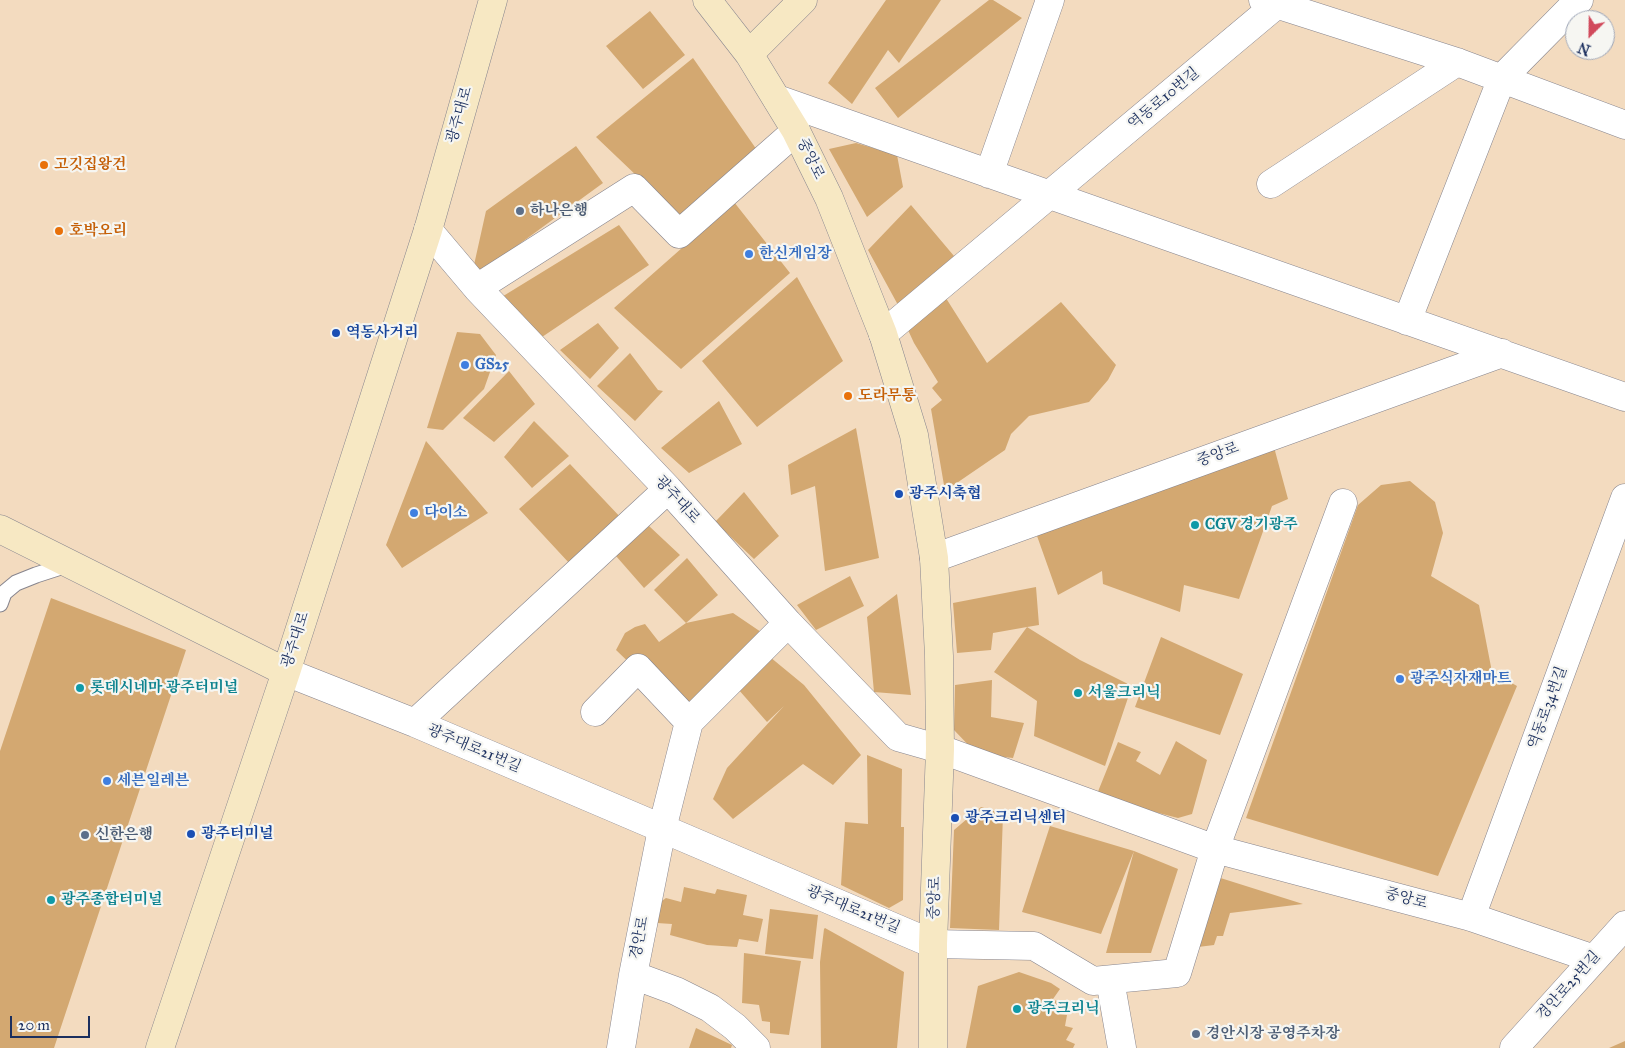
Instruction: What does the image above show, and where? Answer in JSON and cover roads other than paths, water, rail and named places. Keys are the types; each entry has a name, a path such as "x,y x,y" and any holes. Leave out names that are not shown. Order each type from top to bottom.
{"street":[{"name":"광주대로","path":"160,1048 286,672 428,230 493,0"},
{"name":"중앙로","path":"707,0 749,54 777,99 796,131 829,198 883,334 914,435 934,558 939,656 940,749 933,944 933,1048"},
{"path":"749,54 803,0"},
{"path":"989,174 1050,0"},
{"path":"1408,321 1502,78 1579,0"},
{"name":"역동로10번길","path":"1050,195 1274,1 1457,62 1625,125"},
{"path":"1271,184 1457,62"},
{"path":"777,99 1625,397"},
{"path":"477,288 634,188 679,234 796,131"},
{"path":"883,334 1050,195"},
{"name":"광주대로","path":"428,230 477,288 668,489 788,623 898,736 940,749"},
{"name":"중앙로","path":"934,558 1502,353"},
{"path":"415,723 668,489"},
{"name":"역동로34번길","path":"1471,917 1625,498"},
{"path":"933,944 1034,946 1094,981 1177,973 1215,849 1342,503"},
{"path":"0,529 286,672"},
{"path":"662,829 689,722 788,623"},
{"path":"595,712 638,668 689,722"},
{"name":"광주대로21번길","path":"286,672 415,723 933,944"},
{"name":"중앙로","path":"940,749 1215,849 1471,917 1594,958"},
{"name":"경안로","path":"621,1048 633,975 662,829"},
{"name":"경안로25번길","path":"1514,1048 1625,925"},
{"path":"633,975 676,991 710,1008 735,1027 756,1048"},
{"path":"1110,980 1122,1048"}],"lane":[{"path":"0,604 4,593 16,583 36,574 70,564"}],"place":[{"name":"고깃집왕건","path":"44,165"},
{"name":"하나은행","path":"520,211"},
{"name":"호박오리","path":"59,231"},
{"name":"한신게임장","path":"749,254"},
{"name":"역동사거리","path":"336,333"},
{"name":"GS25","path":"465,365"},
{"name":"도라무통","path":"848,396"},
{"name":"광주시축협","path":"899,494"},
{"name":"다이소","path":"414,513"},
{"name":"CGV 경기광주","path":"1195,525"},
{"name":"광주식자재마트","path":"1400,679"},
{"name":"롯데시네마 광주터미널","path":"80,688"},
{"name":"서울크리닉","path":"1078,693"},
{"name":"세븐일레븐","path":"107,781"},
{"name":"광주크리닉센터","path":"955,818"},
{"name":"광주터미널","path":"191,834"},
{"name":"신한은행","path":"85,835"},
{"name":"광주종합터미널","path":"51,900"},
{"name":"광주크리닉","path":"1017,1009"},
{"name":"경안시장 공영주차장","path":"1196,1034"}]}
